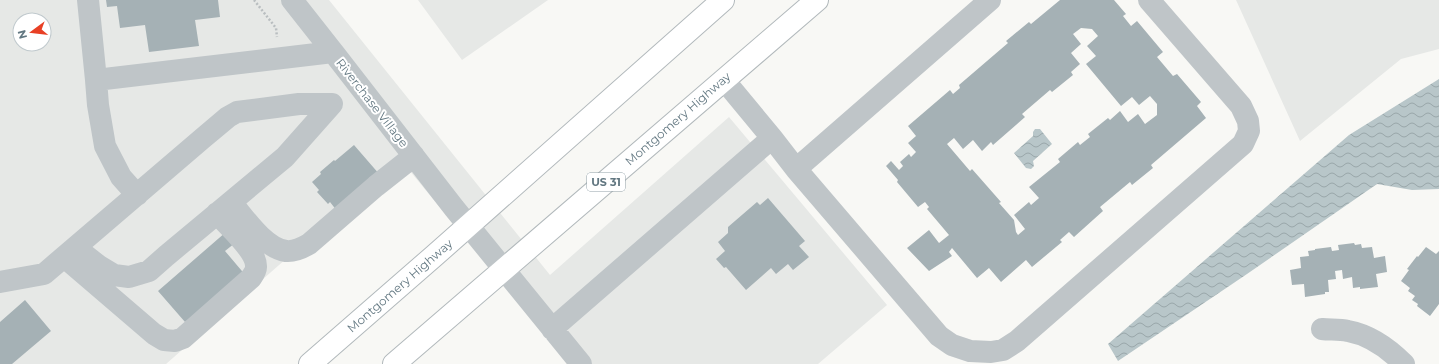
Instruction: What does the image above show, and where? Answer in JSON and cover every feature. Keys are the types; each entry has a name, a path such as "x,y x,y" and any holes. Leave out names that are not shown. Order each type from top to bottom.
{"main road":[{"name":"Montgomery Highway","path":"310,364 723,0"},
{"name":"Montgomery Highway","path":"394,364 817,0"}],"street":[{"path":"88,0 98,105 105,146 121,177 137,195"},
{"path":"292,0 333,52"},
{"path":"796,169 990,0"},
{"path":"724,80 796,169 939,336 952,345 970,351 991,352 1003,350 1017,341 1243,144 1249,131 1248,121 1241,106 1149,0"},
{"name":"Riverchase Village","path":"96,80 333,52 454,208 581,364"},
{"path":"0,282 44,274 237,112 299,104 336,104 359,87"},
{"path":"70,252 114,275 129,277 149,271 285,157 332,104"},
{"path":"552,329 772,138"},
{"path":"224,208 254,228 270,244 286,251 300,249 309,244 414,156"},
{"path":"70,252 154,334 164,340 175,341 183,338 202,322 251,278 255,272 256,265 254,258 224,208"},
{"path":"1322,329 1348,331 1367,337 1390,350 1404,364"}],"path":[{"path":"254,0 276,28 277,39"}],"shaded area":[{"path":"0,0 329,0 550,275 729,117 887,305 818,364 569,364 400,159 166,364 0,364"},
{"path":"418,0 548,0 462,60"},
{"path":"1236,0 1439,0 1439,49 1401,59 1300,141"}],"water":[{"path":"1439,79 1439,189 1412,190 1377,184 1118,361 1108,344 1349,135"},
{"path":"1035,129 1040,129 1052,144 1033,161 1034,166 1031,169 1026,168 1014,153 1033,136"}],"building":[{"path":"106,0 218,0 220,17 195,20 199,46 149,52 145,25 120,28 117,6 107,7"},
{"path":"1060,0 1114,0 1126,14 1123,16 1131,26 1137,21 1163,52 1157,57 1173,76 1177,74 1201,102 1197,106 1206,118 1151,165 1153,168 1132,185 1130,182 1100,207 1103,211 1074,237 1069,232 1060,240 1062,242 1032,267 1026,260 1001,282 989,268 977,278 952,248 949,252 952,256 929,271 907,248 929,230 939,243 949,235 927,209 929,207 925,202 918,207 886,166 891,161 899,170 903,166 900,162 909,154 911,157 916,152 908,143 916,136 908,126 950,90 953,94 960,88 959,85 1008,43 1006,41 1029,22 1031,24","holes":["1081,28 1092,29 1098,36 1087,46 1096,56 1086,64 1121,106 1132,97 1139,105 1150,96 1157,104 1157,115 1145,124 1138,114 1128,122 1120,111 1110,120 1108,118 1088,134 1090,137 1080,145 1078,142 1058,159 1060,162 1029,187 1039,198 1031,205 1029,202 1014,215 1025,229 1018,235 1014,220 999,203 1001,202 972,169 970,171 947,144 954,138 963,149 973,140 982,151 991,142 993,145 1025,117 1022,114 1050,90 1052,92 1073,75 1071,72 1080,64 1071,53 1081,44 1073,34"]},
{"path":"354,145 380,175 337,211 330,202 328,204 317,192 319,190 312,182 321,174 320,172"},
{"path":"768,198 805,241 799,246 809,257 793,270 788,264 776,274 771,268 746,290 726,267 724,268 716,259 725,251 718,242 728,233 728,227 757,202 760,205"},
{"path":"226,232 235,243 225,251 247,277 185,322 158,291"},
{"path":"1354,243 1355,245 1361,244 1362,248 1372,247 1374,258 1385,256 1387,272 1376,274 1378,287 1360,289 1360,287 1353,288 1352,277 1343,279 1342,270 1335,271 1336,279 1328,280 1329,292 1325,292 1325,294 1305,297 1304,284 1292,285 1290,270 1301,268 1300,257 1309,256 1308,251 1331,247 1332,251 1339,250 1338,245"},
{"path":"1426,247 1436,254 1439,251 1439,304 1430,316 1412,300 1415,296 1408,291 1410,288 1401,281 1409,270 1407,269"},
{"path":"25,300 51,331 12,364 0,364 0,322"}]}
